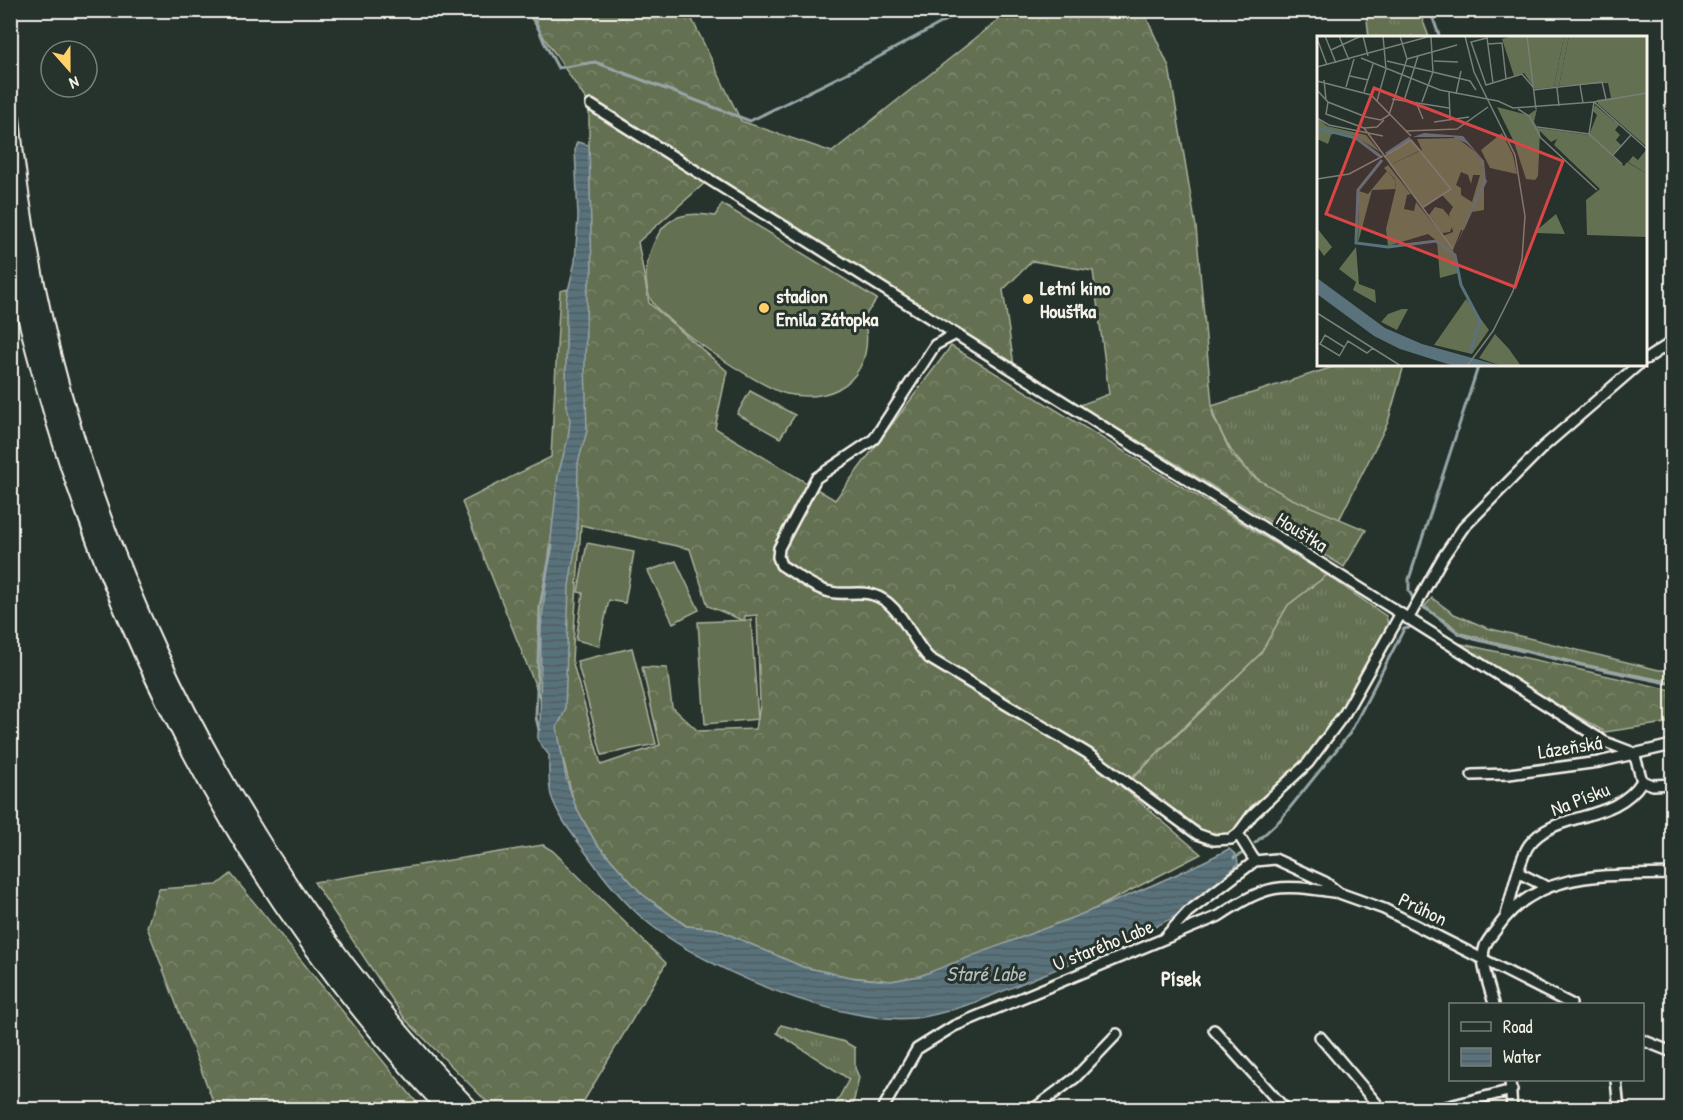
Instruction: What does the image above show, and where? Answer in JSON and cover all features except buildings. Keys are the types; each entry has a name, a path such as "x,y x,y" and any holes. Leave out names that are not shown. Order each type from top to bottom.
{"highway":[{"path":"10,118 26,239 48,367"},
{"path":"10,240 48,367 88,523 115,592 159,688 226,812 267,879 342,985 449,1110"},
{"path":"61,416 128,583 169,674 240,806 279,870 354,974 442,1081 470,1110"}],"street":[{"name":"Houštka","path":"591,105 1605,742 1634,753"},
{"path":"956,334 935,345 874,439 816,478 779,548 778,557 781,565 823,590 837,593 862,591 889,604 910,628 915,644 929,658 1087,753 1197,834 1214,840 1231,839 1238,834 1252,815 1308,763 1345,713 1404,617 1463,528 1543,447 1637,366"},
{"path":"1647,358 1672,342"},
{"name":"Lázeňská","path":"1472,775 1509,774 1599,762 1672,745"},
{"path":"1634,753 1642,781 1653,785 1672,784"},
{"name":"Na Písku","path":"1505,916 1528,846 1544,831 1619,805 1634,793 1642,781"},
{"path":"1161,941 1188,912 1255,861 1238,834"},
{"name":"Průhon","path":"1255,861 1275,859 1325,882 1339,893 1384,909 1567,1003"},
{"path":"1519,873 1547,887"},
{"name":"Na Písku","path":"1484,959 1485,946 1505,916 1529,895 1561,880 1672,874"},
{"name":"U starého Labe","path":"882,1110 917,1049 934,1037 1003,1005 1219,916 1253,894 1271,887 1296,886 1339,893"},
{"path":"1484,959 1494,1003"},
{"path":"1214,1030 1286,1110"},
{"path":"1032,1110 1075,1078 1117,1034"},
{"path":"1320,1036 1382,1110"},
{"path":"1644,1041 1672,1052"},
{"path":"1510,1081 1512,1110"},
{"path":"1616,1081 1618,1110"},
{"path":"1434,1110 1512,1090"}],"green space":[{"path":"1143,10 1169,67 1196,227 1213,416 1232,455 1252,476 1290,498 1366,530 1344,567 1129,435 1075,407 1109,394 1093,271 1032,261 1003,290 1014,366 706,182 638,242 649,303 727,371 715,428 835,500 951,346 1327,575 1288,605 1260,654 1122,787 1201,854 1083,915 920,976 891,981 849,977 803,967 716,929 687,926 642,894 596,843 574,803 561,750 462,502 551,457 560,291 589,284 589,104 526,11 688,11 741,121 832,152 1010,11","holes":["581,525 690,549 708,606 744,621 745,616 757,615 760,705 756,729 698,731 672,707 667,668 642,667 660,745 601,765 572,660"]},
{"path":"1366,11 1419,11 1429,36 1369,36"},
{"name":"stadion Emila Zátopka","path":"722,204 877,299 864,317 867,336 860,368 851,380 839,389 806,396 787,394 774,389 712,353 657,309 650,298 646,282 648,259 662,229 682,216 698,214 715,216"},
{"path":"1336,366 1404,366 1388,422 1339,520 1288,497 1258,479 1244,467 1223,436 1212,406"},
{"path":"750,391 795,415 780,438 737,414"},
{"path":"587,543 634,552 625,603 609,600 599,646 576,640 583,593 578,592"},
{"path":"676,561 699,610 673,623 648,571"},
{"path":"1327,575 1386,616 1388,624 1367,666 1326,732 1292,773 1250,807 1242,839 1192,828 1133,778 1260,654 1288,605"},
{"path":"1432,598 1454,614 1487,628 1659,670 1672,670 1672,682 1582,664 1460,633 1448,622 1423,608"},
{"path":"751,620 758,719 705,724 698,622"},
{"path":"1448,641 1672,690 1672,722 1605,732"},
{"path":"632,648 656,744 602,755 577,661"},
{"path":"543,845 553,851 666,963 579,1109 494,1109 405,1019 314,882"},
{"path":"231,874 422,1109 216,1109 147,927 159,889 217,885"},
{"path":"781,1025 845,1042 855,1048 855,1068 859,1077 852,1109 833,1109 849,1079 777,1033"}],"water":[{"name":"Staré Labe","path":"577,142 589,145 592,271 587,291 585,363 587,431 578,463 577,538 569,586 565,711 557,727 566,778 576,808 596,843 642,894 686,926 716,929 803,967 855,978 891,981 920,976 1154,885 1229,849 1237,856 1238,864 1201,900 1178,915 1142,933 986,998 923,1017 891,1018 855,1014 815,1004 734,974 664,935 639,915 608,882 557,809 550,790 549,755 539,742 538,735 541,628 558,475 570,421 566,401 566,299 575,262 578,217 575,148"}],"waterway":[{"path":"531,10 558,68 595,62 750,121 875,59 965,10"},
{"path":"1430,10 1439,36"},
{"path":"1413,598 1409,591 1409,579 1478,366"},
{"path":"539,730 536,717 540,606 552,546"},
{"path":"1422,605 1460,634 1474,639 1672,684"},
{"path":"1255,843 1280,820 1350,733 1404,629 1409,628"},
{"path":"1234,858 1245,852"}],"place":[{"name":"Letní kino Houšťka","path":"1028,299"},
{"name":"stadion Emila Zátopka","path":"764,308"}],"district":[{"name":"Písek","path":"1181,979"}]}
